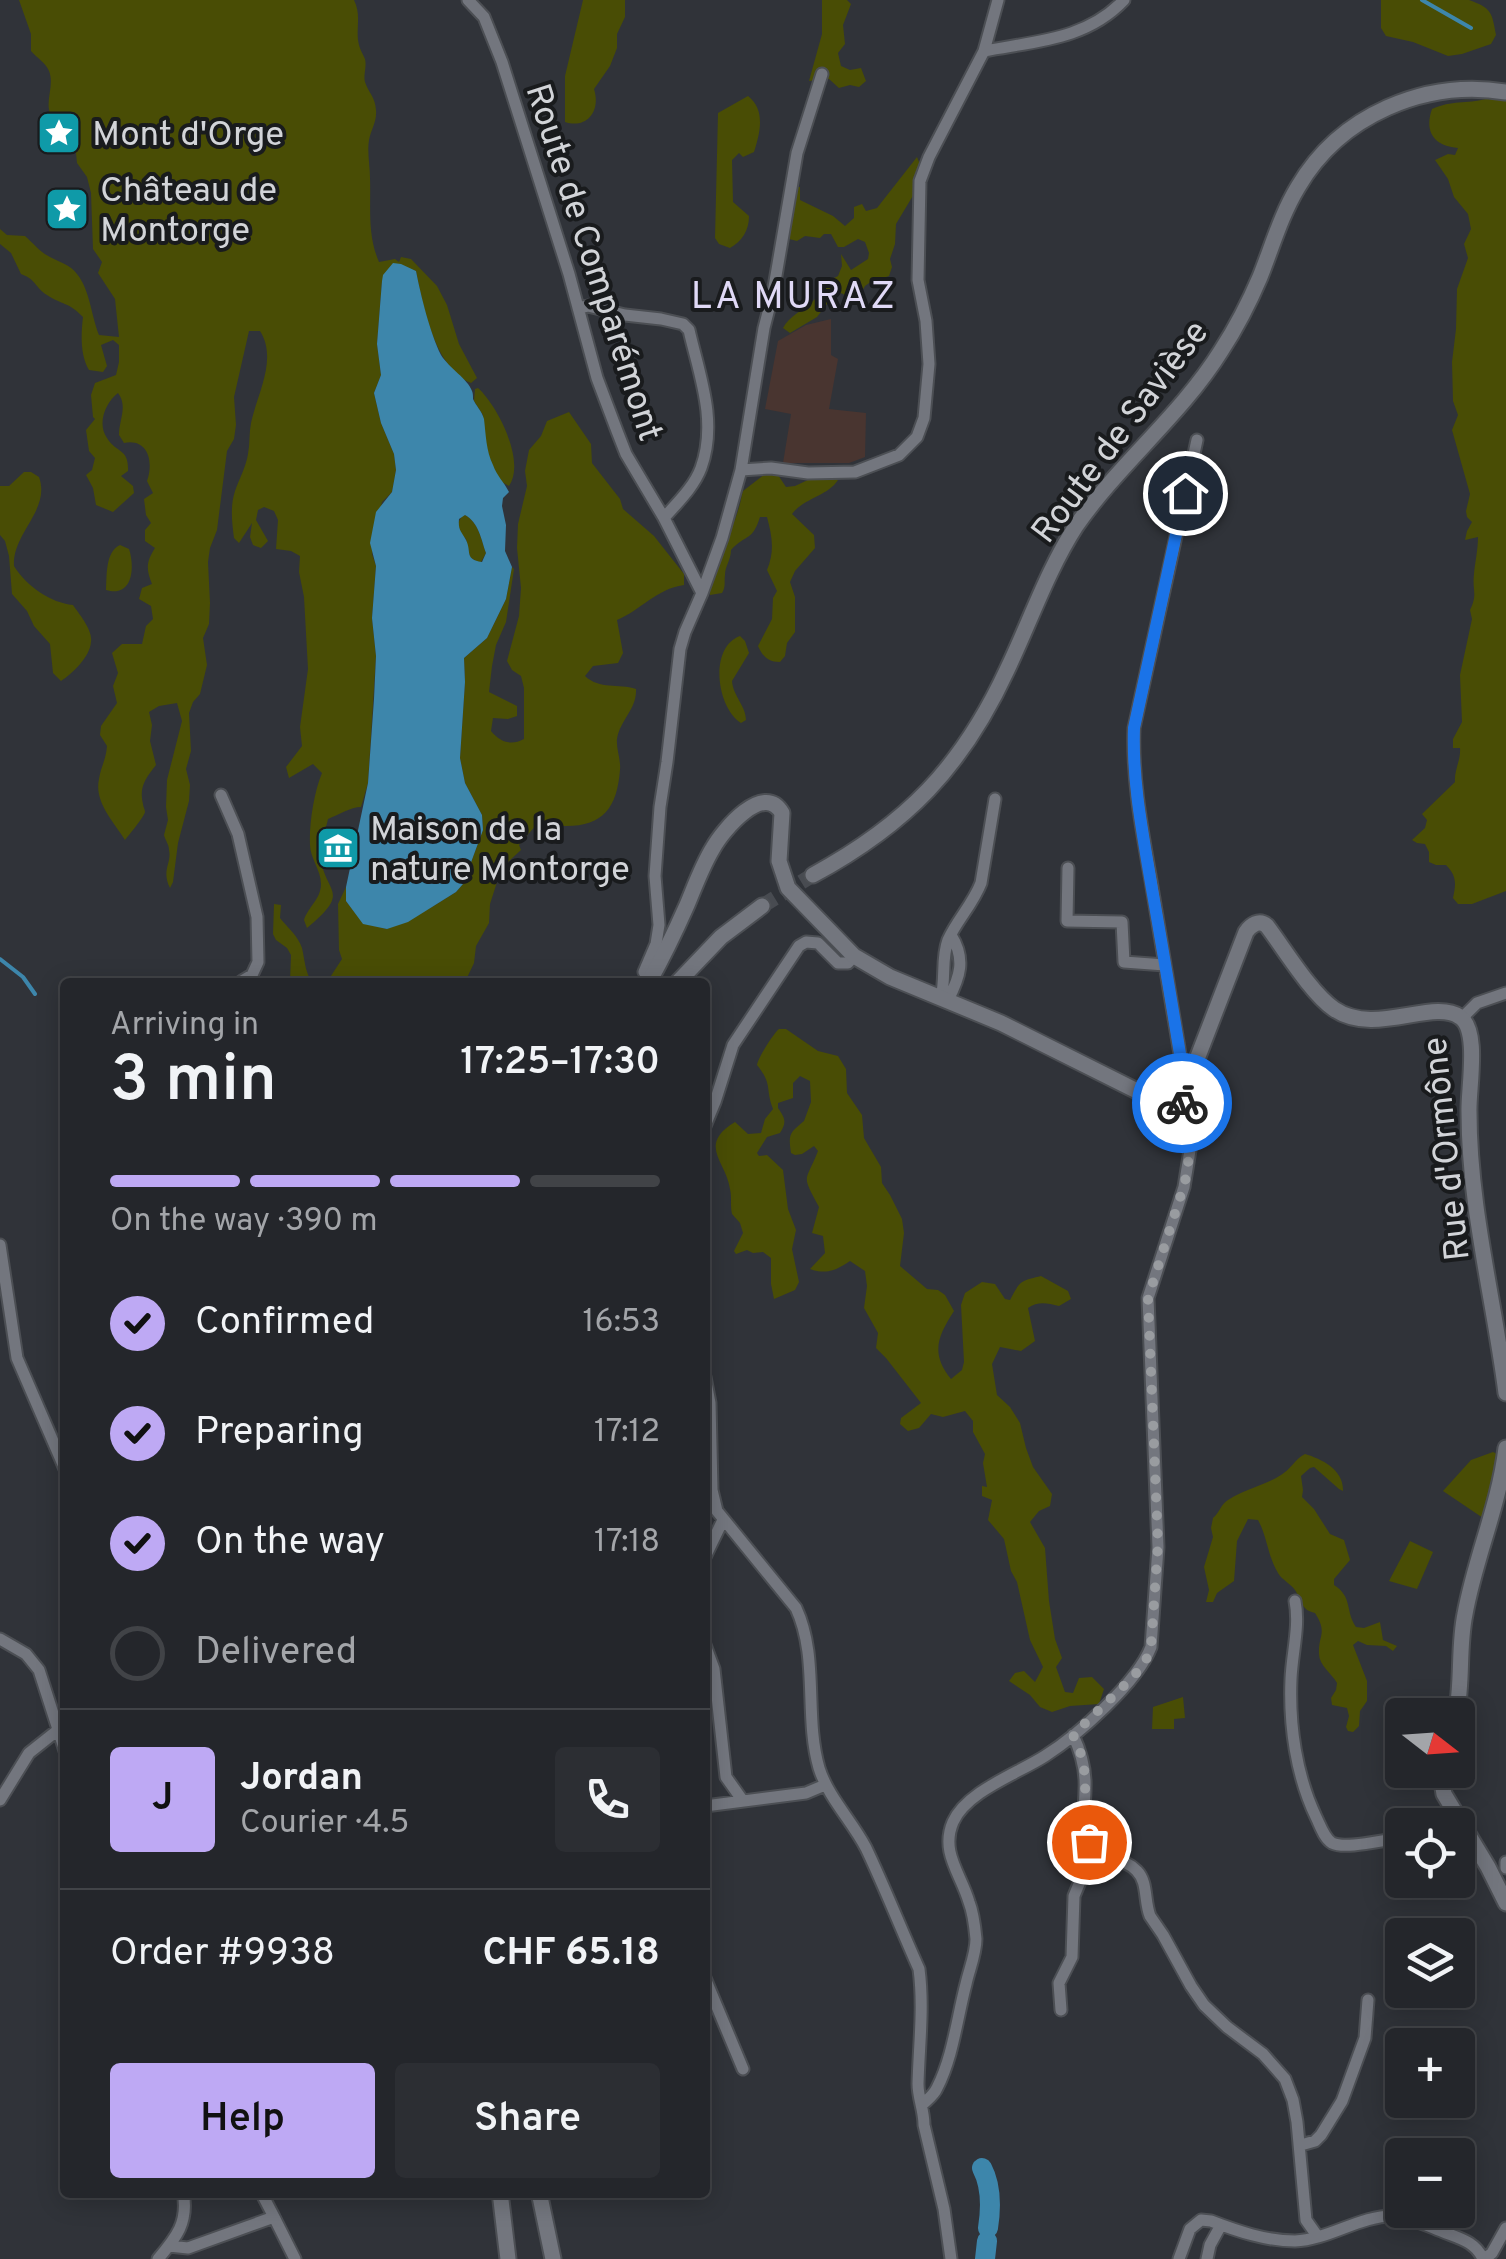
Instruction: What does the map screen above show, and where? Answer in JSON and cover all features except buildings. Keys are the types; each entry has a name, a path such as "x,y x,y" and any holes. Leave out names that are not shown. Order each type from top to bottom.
{"street":[{"name":"Route de Comparémont","path":"468,0 484,17 502,62 570,274 597,378 621,443 702,593"},
{"path":"741,470 854,472 899,455 918,437 924,418 929,364 918,280 920,182 984,51 998,0"},
{"path":"984,51 1090,27 1124,0"},
{"path":"648,978 644,972 660,925 656,876 658,824 684,632 722,538 741,470 791,181 822,74"},
{"name":"Route de Savièse","path":"814,874 902,816 962,751 995,695 1066,542 1097,498 1203,378 1219,354 1248,304 1298,186 1324,152 1353,126 1406,100 1457,90 1506,92"},
{"path":"578,308 588,306 625,316 661,319 683,324 689,330 705,389 705,448 700,471 664,518"},
{"path":"1190,1081 1183,1072 1133,768 1134,728 1196,440"},
{"path":"221,796 238,834 257,917 258,962 248,978"},
{"path":"944,999 944,956 951,935 981,883 995,799"},
{"path":"652,978 714,846 738,818 762,802 776,804 782,810 779,861 788,888 854,956 890,977 1019,1032 1145,1096 1177,1095 1190,1081 1246,932 1258,923 1267,926 1322,1000 1339,1013 1365,1020 1441,1012 1462,1018 1489,997 1506,993"},
{"path":"1068,868 1067,921 1122,922 1124,962 1165,965"},
{"path":"682,978 721,936 762,906"},
{"path":"710,1114 733,1046 799,946 818,943 838,963 848,963 854,956"},
{"name":"Rue d'Ormône","path":"1462,1018 1470,1026 1472,1040 1468,1090 1470,1164 1506,1393"},
{"path":"922,2105 935,2093 945,2071 976,1941 969,1901 948,1848 953,1821 982,1792 1047,1755 1073,1735 1134,1676 1146,1660 1154,1634 1158,1544 1148,1298 1184,1187 1191,1144 1188,1120 1177,1095"},
{"path":"0,1245 17,1358 60,1458"},
{"path":"710,1403 713,1498 717,1511 800,1617 806,1638 812,1734 825,1785 867,1850 919,1969 922,1989 918,2091 944,2209 950,2259"},
{"path":"1459,1698 1464,1615 1495,1507 1506,1448"},
{"path":"710,1547 723,1520"},
{"path":"1295,1601 1298,1612 1291,1714 1300,1775 1311,1807 1332,1843 1385,1840"},
{"path":"0,1639 33,1661 39,1670 60,1736"},
{"path":"710,1658 726,1777 743,1801"},
{"path":"0,1800 30,1753 58,1730"},
{"path":"1073,1735 1084,1771 1084,1826 1089,1842 1104,1858 1126,1863 1139,1872 1150,1916 1197,1996 1216,2018 1263,2054 1282,2075 1293,2100 1301,2145 1306,2220 1318,2237"},
{"path":"710,1805 806,1792 825,1785"},
{"path":"1061,2010 1059,1982 1072,1957 1074,1896 1094,1848"},
{"path":"1475,1850 1504,1891"},
{"path":"710,1990 743,2069"},
{"path":"1301,2145 1321,2135 1342,2101 1365,2038 1368,2000"},
{"path":"158,2259 184,2222 184,2198"},
{"path":"264,2198 295,2259"},
{"path":"501,2198 508,2259"},
{"path":"540,2198 553,2259"},
{"path":"1179,2259 1195,2223 1204,2220 1278,2240 1305,2240 1394,2216 1465,2240 1484,2259 1492,2253 1506,2228"},
{"path":"169,2246 188,2248 274,2217"},
{"path":"1207,2259 1221,2224"}],"shaded area":[{"path":"19,0 354,0 365,82 376,110 368,149 375,252 379,262 411,259 437,286 477,378 471,383 459,375 440,350 427,318 416,271 404,267 382,281 377,344 381,375 374,393 396,470 392,492 382,502 372,554 376,566 372,618 376,656 368,783 361,807 328,819 320,851 333,898 307,928 304,920 321,884 310,837 314,799 322,773 313,764 289,778 286,767 302,746 300,727 308,669 300,556 276,549 278,520 274,511 264,507 258,510 256,520 268,541 261,548 253,545 250,537 252,523 239,543 234,538 232,520 233,497 247,459 251,423 267,365 260,331 249,331 234,397 234,439 227,451 217,530 208,562 209,624 203,638 207,665 200,694 189,713 189,801 170,888 166,876 170,855 164,835 168,820 167,780 182,721 177,703 149,712 156,765 142,788 145,812 125,840 99,796 107,746 100,735 101,726 117,703 113,686 118,673 112,653 122,644 142,644 146,626 153,619 151,606 139,599 142,588 152,584 148,566 155,548 145,541 145,530 151,523 144,499 153,493 147,481 147,453 139,444 124,443 119,435 123,408 118,393 106,408 103,426 107,438 127,458 128,471 121,476 133,486 134,493 113,512 96,505 86,475 95,458 89,451 86,430 95,419 91,395 95,383 116,375 119,345 113,340 101,345 107,366 103,372 89,370 83,351 83,317 21,274 11,253 0,244 0,229 7,235 25,236 46,255 72,268 85,287 99,335 119,337 115,299 98,273 102,262 93,249 87,177 77,163 76,153 53,145 53,140 74,132 74,123 67,115 51,116 49,71 31,51 31,34"},
{"path":"583,0 625,0 625,17 610,66 594,89 594,111 586,120 573,123 565,122 565,76"},
{"path":"822,0 847,0 851,4 843,25 845,44 838,53 841,66 850,70 861,68 866,81 859,87 839,88 829,79 809,81 822,34"},
{"path":"1381,0 1469,0 1490,12 1496,35 1491,44 1448,56 1386,36 1381,28"},
{"path":"748,96 759,115 758,137 754,152 743,157 739,153 732,160 733,202 749,216 749,221 744,235 730,248 715,238 718,113"},
{"path":"1486,99 1506,100 1506,891 1472,904 1458,904 1453,898 1455,880 1450,869 1429,862 1425,844 1412,840 1425,828 1427,820 1422,814 1455,782 1460,748 1453,748 1453,739 1462,722 1460,675 1472,619 1478,537 1465,540 1472,522 1466,511 1470,494 1452,430 1458,415 1453,401 1452,362 1457,289 1468,258 1464,244 1471,229 1468,214 1454,197 1435,160 1455,155 1458,148 1437,141 1429,125 1432,109"},
{"path":"917,157 921,167 914,194 896,224 889,276 876,278 865,286 856,301 841,293 817,317 790,333 783,328 838,276 841,254 851,270 868,259 869,253 865,242 858,239 838,247 831,234 789,239 787,231 797,187 800,200 845,226 854,218 854,207 862,204 866,211 877,208"},
{"path":"831,319 831,355 838,359 829,409 866,413 865,457 849,463 783,463 791,414 765,409 778,341 806,325"},
{"path":"478,388 494,408 512,449 513,476 509,486 500,481 491,463 483,415 474,401"},
{"path":"569,412 591,444 592,463 620,499 623,509 654,536 684,574 684,585 665,591 617,620 623,653 618,663 593,666 585,676 603,685 636,689 634,703 617,739 620,766 615,795 598,819 563,826 541,822 519,845 521,850 498,879 489,923 476,946 467,978 330,978 342,959 338,904 346,887 346,901 363,923 387,929 432,907 463,884 483,830 482,815 465,783 460,758 464,658 487,638 506,599 512,567 506,622 496,645 489,692 517,706 517,716 493,718 491,731 506,742 524,739 524,688 521,676 507,661 519,616 517,548 527,486 525,471 529,450 547,421"},
{"path":"769,471 776,472 786,487 825,472 838,480 792,514 814,535 815,548 790,582 795,597 795,632 780,662 766,658 758,646 772,619 777,591 767,570 772,544 767,517 760,517 752,534 731,550 723,591 710,595 713,572 743,491"},
{"path":"24,472 39,477 40,500 19,543 14,566 40,592 73,605 91,637 84,659 61,681 53,673 50,644 12,594 9,556 0,535 0,486 9,486"},
{"path":"465,515 481,537 486,553 481,562 470,557 461,534 458,523"},
{"path":"120,545 129,549 130,579 122,590 106,590 109,559"},
{"path":"740,636 749,653 732,681 745,715 746,720 741,723 726,704 720,678 724,652"},
{"path":"274,904 281,905 280,918 300,944 310,978 290,978 291,955 273,934"},
{"path":"779,1029 786,1029 818,1051 838,1056 846,1069 847,1093 862,1115 864,1138 881,1167 882,1183 902,1219 900,1266 927,1289 945,1295 954,1311 939,1345 940,1361 951,1379 962,1370 964,1362 961,1305 965,1293 982,1282 995,1284 1010,1300 1021,1283 1041,1276 1068,1291 1071,1299 1059,1306 1043,1303 1028,1308 1035,1341 1021,1351 1000,1347 992,1364 997,1395 1020,1423 1033,1467 1052,1494 1050,1506 1030,1522 1045,1548 1049,1601 1062,1658 1056,1667 1065,1692 1073,1693 1079,1678 1092,1677 1104,1689 1099,1704 1052,1712 1009,1681 1015,1673 1024,1671 1035,1682 1043,1667 1030,1640 1004,1539 988,1520 992,1500 982,1496 982,1486 987,1487 985,1454 973,1432 973,1421 965,1411 943,1417 931,1414 919,1428 908,1431 900,1424 901,1418 921,1403 876,1348 878,1333 864,1308 865,1271 850,1261 831,1271 810,1269 825,1253 823,1236 812,1233 819,1207 807,1179 818,1151 814,1146 802,1154 791,1153 791,1134 804,1121 811,1102 810,1081 800,1076 793,1083 793,1098 778,1103 784,1120 780,1133 767,1137 757,1153 767,1155 783,1170 788,1209 796,1230 792,1249 799,1282 795,1290 774,1299 771,1258 763,1252 734,1251 743,1233 732,1214 728,1179 716,1146 724,1130 735,1122 748,1134 761,1133 773,1109 767,1082 757,1065"},
{"path":"1493,1452 1497,1458 1483,1518 1443,1491 1471,1460"},
{"path":"1305,1454 1331,1466 1342,1484 1343,1491 1314,1467 1301,1476 1302,1497 1330,1534 1344,1540 1350,1560 1334,1579 1334,1585 1344,1594 1356,1627 1380,1622 1383,1640 1397,1646 1393,1651 1358,1641 1353,1645 1367,1681 1367,1701 1353,1732 1346,1727 1347,1708 1332,1705 1337,1683 1320,1658 1319,1620 1278,1573 1258,1520 1248,1519 1237,1541 1234,1581 1217,1593 1213,1602 1206,1602 1209,1590 1204,1567 1213,1537 1213,1518 1228,1500 1281,1475"},
{"path":"1410,1541 1433,1552 1417,1589 1389,1581"},
{"path":"1183,1697 1185,1718 1174,1719 1174,1729 1152,1729 1153,1707"}],"water":[{"path":"393,263 416,271 441,355 467,382 482,413 491,459 509,492 502,506 505,551 512,567 506,599 487,638 464,658 460,758 465,783 482,815 483,830 463,884 456,892 408,922 387,929 363,924 346,901 368,783 374,699 376,656 372,618 376,566 370,543 376,512 392,492 396,470 374,393 381,375 377,344 383,275","holes":["465,515 479,532 486,553 482,562 471,557 459,528 459,519"]}],"waterway":[{"path":"1422,0 1471,28"},
{"path":"0,959 23,977 35,994"},
{"path":"982,2168 989,2197 988,2228"},
{"path":"985,2259 987,2241"}],"tunnel":[{"path":"762,906 813,875"}],"way so far":[{"path":"1089,1842 1083,1821 1084,1771 1073,1735 1134,1676 1146,1660 1154,1634 1158,1544 1148,1298 1185,1182 1191,1144 1182,1103"}],"place":[{"name":"Mont d'Orge","path":"59,133"},
{"name":"Château de Montorge","path":"67,209"},
{"name":"Maison de la nature Montorge","path":"338,848"}],"district":[{"name":"LA MURAZ","path":"794,295"}],"route":[{"path":"1182,1103 1177,1095 1190,1081 1183,1072 1145,848 1133,746 1185,493"}]}
